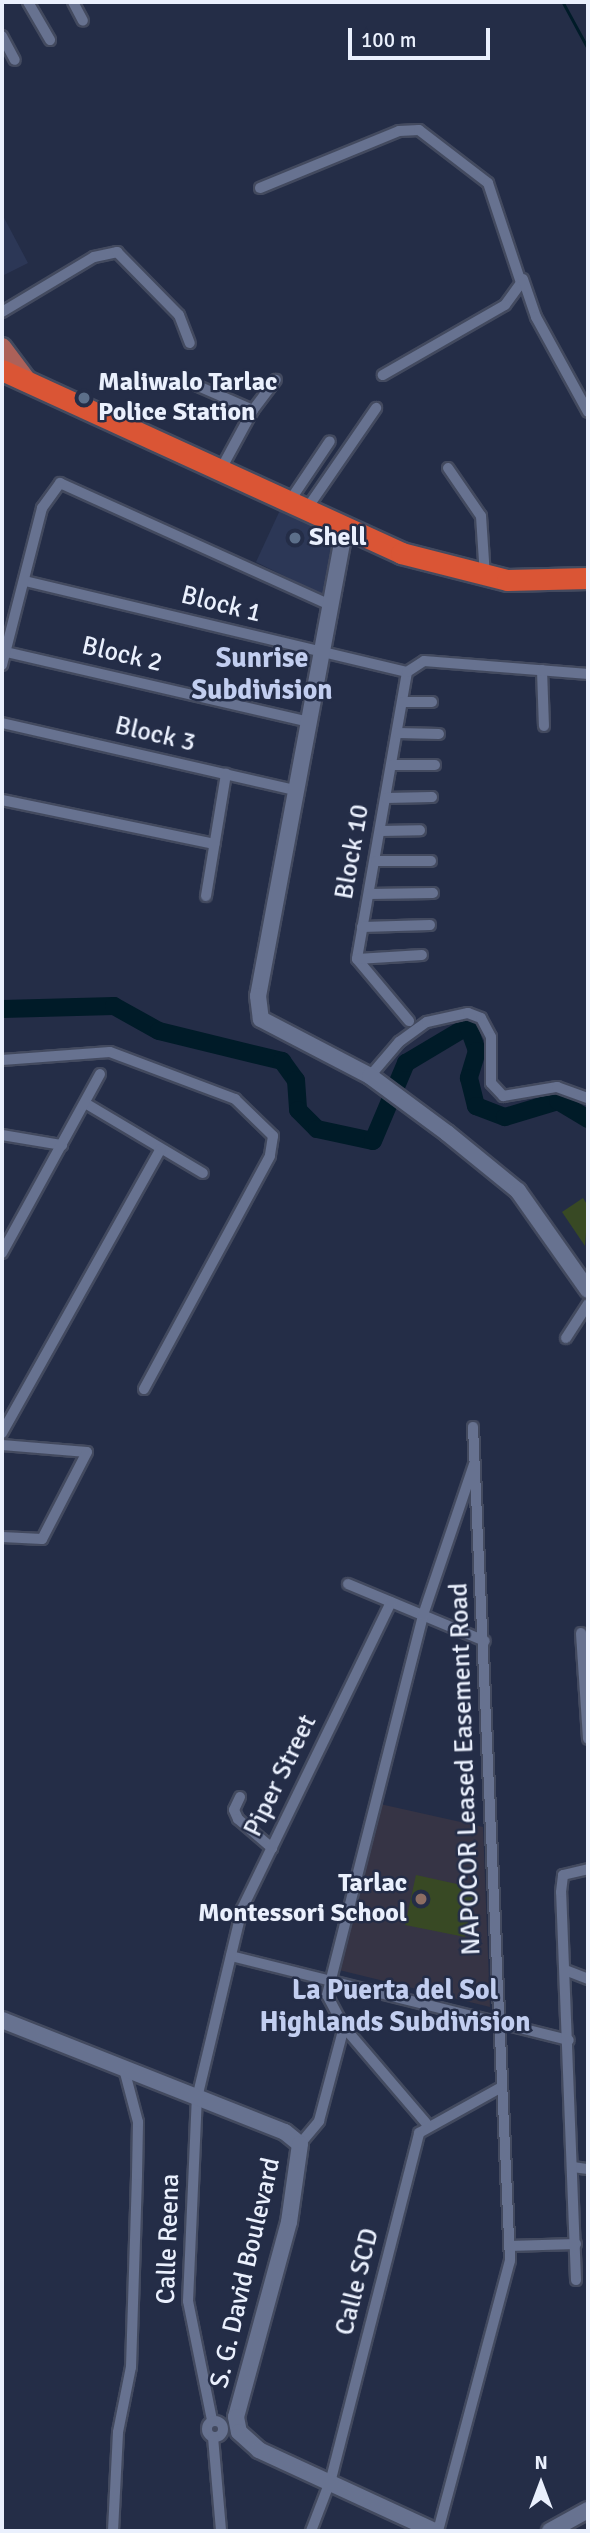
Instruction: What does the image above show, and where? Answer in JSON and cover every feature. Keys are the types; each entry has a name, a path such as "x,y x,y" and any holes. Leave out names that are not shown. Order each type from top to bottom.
{"highway":[{"path":"2,370 401,553 485,576 588,578"}],"main road":[{"path":"2,347 29,383"}],"street":[{"path":"28,2 50,40"},
{"path":"73,2 83,20"},
{"path":"2,36 15,60"},
{"path":"260,188 399,131 419,130 488,183 536,317 588,412"},
{"path":"2,312 94,257 117,253 179,315 190,344"},
{"path":"383,375 505,305 523,279"},
{"path":"220,471 253,410 276,380"},
{"path":"198,386 253,410"},
{"path":"297,506 376,408"},
{"path":"297,506 330,441"},
{"path":"448,468 481,516 485,576"},
{"path":"2,665 42,508 53,488 68,484 332,606"},
{"path":"345,527 258,996 261,1019 373,1078 501,1178 532,1209 588,1290"},
{"name":"Block 1","path":"25,581 407,672"},
{"name":"Block 2","path":"6,652 310,722"},
{"path":"407,672 424,661 588,674"},
{"path":"542,670 544,726"},
{"name":"Block 10","path":"357,959 407,672"},
{"path":"403,702 432,702"},
{"name":"Block 3","path":"2,723 298,791"},
{"path":"398,733 439,734"},
{"path":"392,765 435,765"},
{"path":"206,896 226,774"},
{"path":"386,798 432,797"},
{"path":"2,800 215,844"},
{"path":"381,831 420,830"},
{"path":"376,862 431,861"},
{"path":"369,894 433,892"},
{"path":"362,927 430,925"},
{"path":"357,959 422,955"},
{"path":"357,959 409,1021"},
{"path":"373,1078 399,1042 427,1022 468,1013 481,1018 491,1037 491,1083 503,1096 557,1087 588,1098"},
{"path":"2,1060 110,1052 235,1099 273,1136 270,1156 144,1389"},
{"path":"2,1253 100,1074"},
{"path":"85,1103 203,1173"},
{"path":"2,1135 62,1145"},
{"path":"2,1433 161,1149"},
{"path":"566,1338 588,1304"},
{"name":"NAPOCOR Leased Easement Road","path":"436,2531 509,2273 485,1641 474,1427"},
{"path":"2,1445 87,1451 42,1539 2,1537"},
{"path":"476,1458 423,1615 327,1995 344,2027 426,2123 500,2088"},
{"path":"348,1584 485,1641"},
{"name":"Piper Street","path":"197,2098 242,1909 391,1602"},
{"path":"581,1633 588,1739"},
{"path":"240,1797 234,1810 238,1819 272,1847"},
{"path":"580,2275 576,2244 563,1875 588,1869"},
{"path":"231,1956 569,2040"},
{"path":"565,1970 588,1979"},
{"name":"S. G. David Boulevard","path":"2,2020 197,2098 300,2144 291,2210 230,2427 259,2450 331,2479 436,2531"},
{"path":"300,2144 319,2121 344,2027"},
{"path":"113,2531 118,2432 131,2367 137,2175 136,2111 124,2069"},
{"name":"Calle Reena","path":"197,2098 188,2301 212,2420 206,2429 213,2437"},
{"name":"Calle SCD","path":"311,2531 331,2479 426,2123"},
{"path":"573,2167 588,2169"},
{"path":"509,2246 576,2244"},
{"path":"212,2420 230,2427"},
{"path":"221,2531 213,2437 230,2427"},
{"path":"550,2531 588,2510"}],"shaded area":[{"path":"2,214 28,263 2,276"},
{"path":"281,508 338,536 327,597 256,562"},
{"name":"Tarlac Montessori School","path":"380,1804 483,1827 490,2007 339,1970"}],"green space":[{"path":"583,1198 588,1206 585,1246 562,1212"},
{"path":"416,1875 475,1888 465,1937 405,1925"}],"waterway":[{"path":"563,2 588,48"},
{"path":"2,1009 114,1006 159,1031 282,1061 296,1080 298,1110 317,1129 373,1141 406,1063 468,1026 477,1051 469,1078 476,1106 505,1117 558,1101 588,1119"}],"place":[{"name":"Maliwalo Tarlac Police Station","path":"84,398"},
{"name":"Shell","path":"295,538"},
{"name":"Tarlac Montessori School","path":"421,1899"}],"district":[{"name":"Sunrise Subdivision","path":"262,674"},
{"name":"La Puerta del Sol Highlands Subdivision","path":"395,2006"}]}
